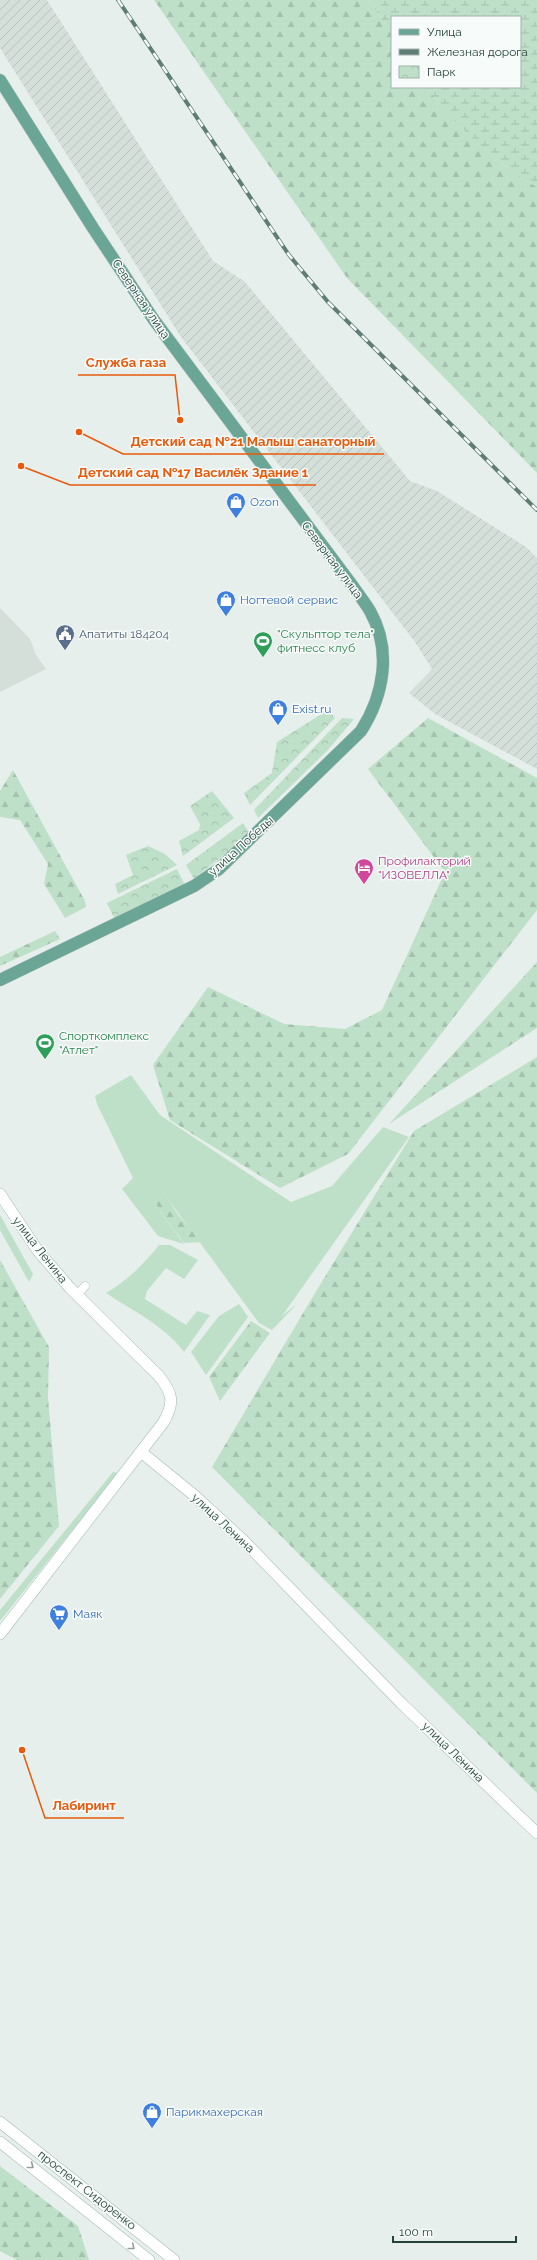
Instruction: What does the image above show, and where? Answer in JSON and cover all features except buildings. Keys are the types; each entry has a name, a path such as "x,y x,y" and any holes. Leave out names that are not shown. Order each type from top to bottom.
{"main road":[{"name":"Северная улица","path":"0,80 93,228 154,320 349,581 370,612 381,637 383,653 383,666 378,696"},
{"name":"улица Победы","path":"0,980 194,886 219,869 353,740 370,717 378,696"}],"street":[{"name":"улица Ленина","path":"0,1194 38,1251 77,1296 148,1365 168,1387 171,1403 169,1413 141,1452 195,1496 243,1540 401,1702 537,1833"},
{"path":"77,1296 85,1286"},
{"path":"0,1634 141,1452"},
{"name":"проспект Сидоренко","path":"0,2122 174,2260"},
{"name":"проспект Сидоренко","path":"0,2142 149,2260"}],"shaded area":[{"path":"0,0 47,0 213,261 245,282 410,481 437,491 526,547 537,558 537,769 435,714 409,693 432,669 415,642 181,337 0,48"},
{"path":"0,608 30,639 36,655 46,669 0,692"}],"green space":[{"path":"154,0 369,0 391,33 391,88 428,88 449,114 493,156 523,179 537,187 537,473 347,278"},
{"path":"369,0 537,0 537,187 508,168 477,142 448,114 428,88 521,88 521,16 391,16 391,33"},
{"path":"328,710 335,718 250,805 244,793 272,773 277,742"},
{"path":"342,718 354,719 328,750 258,818 254,810"},
{"path":"428,718 537,778 537,910 348,1154 280,1188 170,1120 153,1065 208,987 284,1024 345,1029 382,1010 445,872 368,769"},
{"path":"13,770 85,901 86,907 65,918 44,884 48,864 20,820 0,817 0,791"},
{"path":"212,791 234,818 183,856 179,841 199,830 200,824 190,806"},
{"path":"243,823 250,834 194,879 186,865"},
{"path":"148,846 165,854 177,865 118,894 115,884 133,875 126,855"},
{"path":"177,869 185,885 115,920 107,903"},
{"path":"55,931 60,939 0,966 0,957"},
{"path":"537,962 537,1028 389,1124"},
{"path":"537,1057 537,1793 212,1467 312,1298 414,1131"},
{"path":"131,1075 160,1115 291,1202 332,1186 383,1127 409,1137 282,1316 298,1303 272,1330 259,1323 162,1191 159,1210 184,1244 158,1236 122,1189 133,1178 97,1104 95,1096"},
{"path":"162,1190 179,1216 202,1242 184,1243 159,1210 154,1197"},
{"path":"0,1215 33,1274 29,1282 0,1230"},
{"path":"159,1245 170,1245 198,1260 184,1279 166,1268 147,1291 145,1299 186,1325 197,1311 210,1315 184,1352 168,1334 106,1293 135,1272"},
{"path":"0,1260 49,1347 48,1398 59,1526 0,1599"},
{"path":"239,1304 248,1317 206,1375 191,1352 219,1316"},
{"path":"251,1321 270,1333 220,1401 209,1377"},
{"path":"113,1472 118,1473 0,1621 0,1610"},
{"path":"0,2166 78,2226 89,2260 17,2260 0,2251"}],"railway":[{"path":"118,0 289,255 328,302 537,510"}],"place":[{"name":"Служба газа","path":"180,420"},
{"name":"Детский сад №21 Малыш санаторный","path":"79,432"},
{"name":"Детский сад №17 Василёк Здание 1","path":"21,466"},
{"name":"Ozon","path":"236,519"},
{"name":"Ногтевой сервис","path":"226,617"},
{"name":"Апатиты 184204","path":"65,651"},
{"name":"\"Скульптор тела\" фитнесс клуб","path":"263,658"},
{"name":"Exist.ru","path":"278,726"},
{"name":"Профилакторий \"ИЗОВЕЛЛА\"","path":"364,885"},
{"name":"Спорткомплекс \"Атлет\"","path":"45,1060"},
{"name":"Маяк","path":"59,1631"},
{"name":"Лабиринт","path":"22,1750"},
{"name":"Парикмахерская","path":"152,2129"}]}
